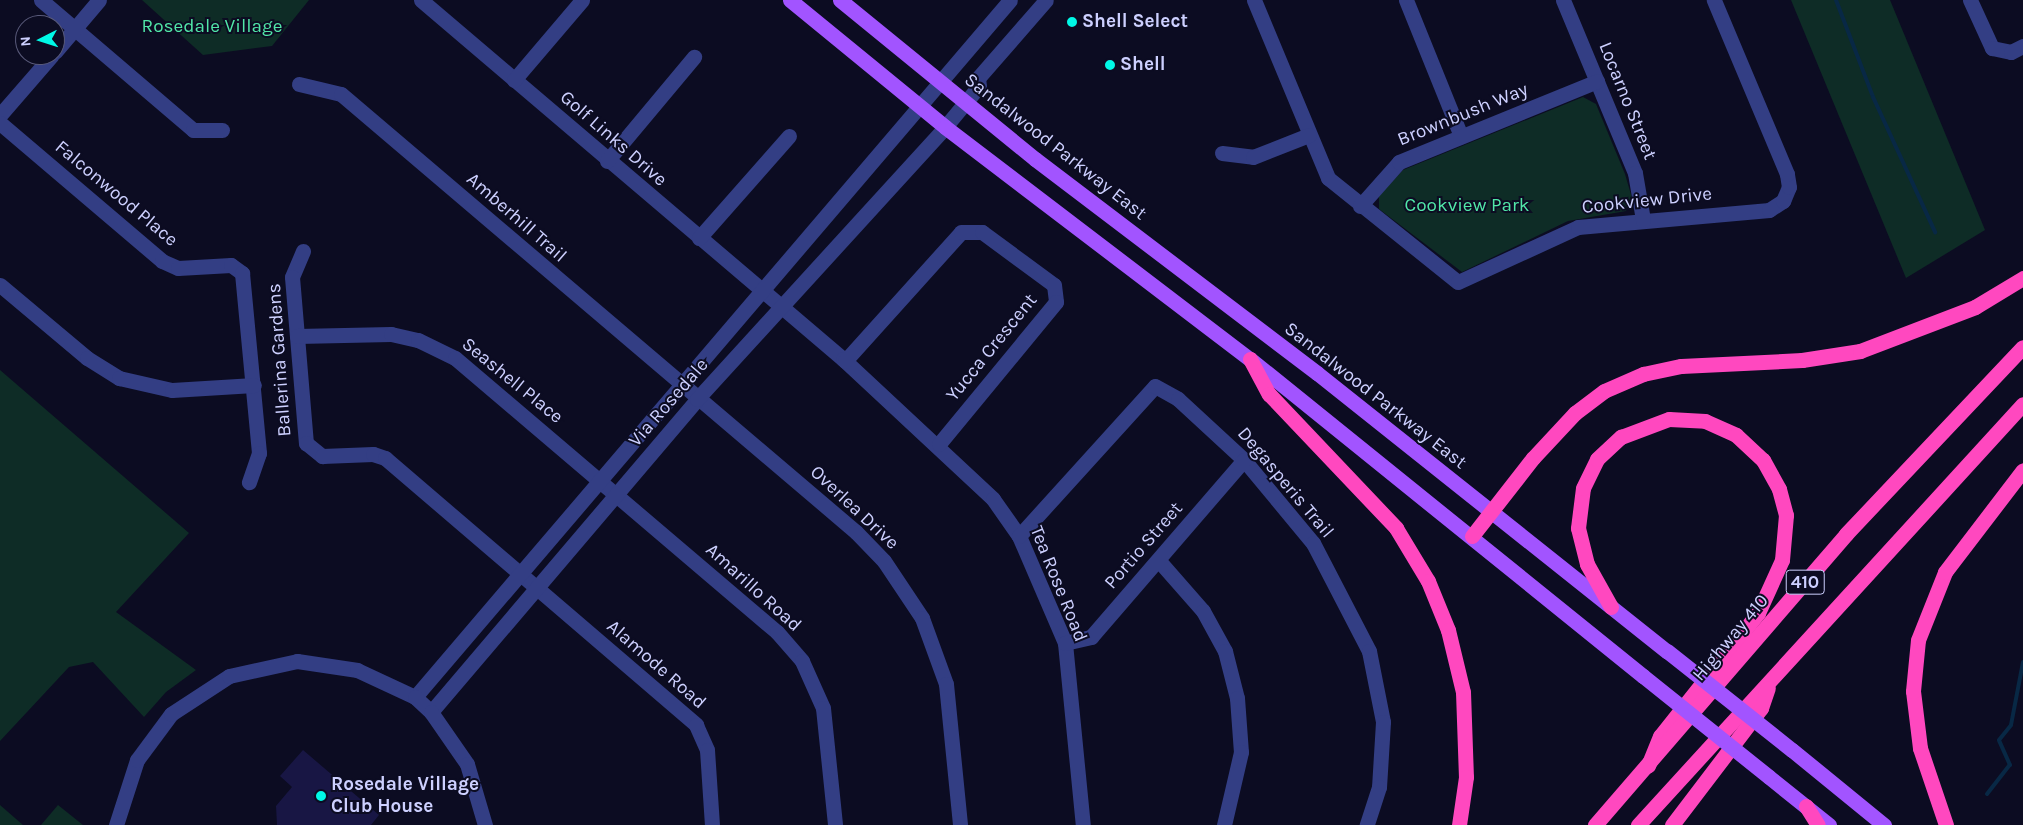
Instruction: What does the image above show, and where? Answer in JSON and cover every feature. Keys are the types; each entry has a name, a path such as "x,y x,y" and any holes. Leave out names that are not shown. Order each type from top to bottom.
{"highway":[{"path":"1472,536 1563,426 1604,391 1643,374 1681,366 1802,360 1860,351 1975,307 2023,278"},
{"name":"Highway 410","path":"1595,825 1648,766 1846,534 2023,347"},
{"path":"1250,359 1269,394 1396,528 1428,581 1448,630 1463,692 1466,777 1459,825"},
{"name":"410","path":"1638,825 2023,404"},
{"path":"1612,607 1587,564 1578,528 1583,488 1597,459 1621,437 1669,419 1705,421 1736,436 1763,460 1779,488 1786,515 1782,560 1758,613 1660,736 1648,766"},
{"path":"1946,825 1920,748 1913,691 1918,640 1945,572 2023,470"},
{"path":"1672,825 1761,708 1770,681"},
{"path":"1806,806 1818,825"}],"main road":[{"path":"790,0 945,127 1250,359 1829,825"},
{"name":"Sandalwood Parkway East","path":"840,0 965,103 1612,607 1884,825"}],"street":[{"path":"41,0 193,130 222,130"},
{"path":"65,40 99,0"},
{"name":"Golf Links Drive","path":"421,0 780,309"},
{"path":"514,80 582,0"},
{"name":"Via Rosedale","path":"415,697 522,575 1010,0"},
{"name":"Via Rosedale","path":"432,712 536,586 697,399 945,127 979,86 978,78 1046,0"},
{"name":"Cookview Drive","path":"1254,0 1328,178 1360,206 1458,282 1572,229 1643,220 1770,210 1788,195 1787,174 1714,0"},
{"path":"1406,0 1461,136"},
{"name":"Locarno Street","path":"1563,0 1635,173 1643,220"},
{"path":"1970,0 1992,48 2011,52 2023,46"},
{"path":"607,161 694,57"},
{"path":"0,115 44,65"},
{"name":"Brownbush Way","path":"1360,206 1399,162 1597,81"},
{"name":"Amberhill Trail","path":"299,84 341,94 697,399"},
{"name":"Falconwood Place","path":"0,123 162,261 178,268 237,267 246,288 259,453 249,482"},
{"path":"1222,153 1254,157 1309,135"},
{"path":"699,238 789,136"},
{"name":"Yucca Crescent","path":"845,361 966,230 982,232 1054,285 1056,302 939,444"},
{"name":"Ballerina Gardens","path":"303,251 292,277 304,437 309,448 322,456 373,454 385,458 536,586"},
{"path":"0,285 87,358 119,378 172,390 254,385"},
{"name":"Tea Rose Road","path":"780,309 845,361 939,444 993,499 1019,536 1065,644 1083,825"},
{"name":"Seashell Place","path":"297,336 379,332 443,351 616,495"},
{"name":"Degasperis Trail","path":"1019,536 1155,386 1178,399 1244,460 1313,543 1369,651 1383,722 1379,787 1367,825"},
{"name":"Overlea Drive","path":"697,399 856,532 903,587 936,650 946,684 960,825"},
{"name":"Portio Street","path":"1065,644 1091,637 1160,562 1244,460"},
{"name":"Amarillo Road","path":"616,495 777,632 802,661 826,720 835,825"},
{"path":"1160,562 1203,612 1224,651 1237,698 1241,752 1224,825"},
{"name":"Alamode Road","path":"536,586 702,733 712,825"},
{"path":"116,825 125,787 152,735 184,703 229,676 283,662 331,663 378,678 415,697 432,712 467,764 485,825"}],"green space":[{"name":"Rosedale Village","path":"142,0 309,0 272,46 203,55"},
{"path":"1791,0 1890,0 1985,230 1906,278"},
{"name":"Cookview Park","path":"1583,97 1596,104 1625,174 1632,198 1626,211 1568,221 1462,272 1379,209 1379,196 1403,170"},
{"path":"0,370 189,533 116,612 196,670 166,692 144,717 93,662 69,667 0,741"},
{"path":"0,805 23,825 0,825"},
{"path":"58,805 83,825 41,825"}],"building":[{"name":"Rosedale Village Club House","path":"303,750 379,815 371,825 277,825 276,806 292,787 280,776"}],"waterway":[{"path":"1836,0 1873,97 1935,232"},
{"path":"1987,794 2010,765 1999,740 2011,725 2023,662"}],"place":[{"name":"Shell Select","path":"1072,22"},
{"name":"Shell","path":"1110,65"},
{"name":"Rosedale Village Club House","path":"321,796"}]}
